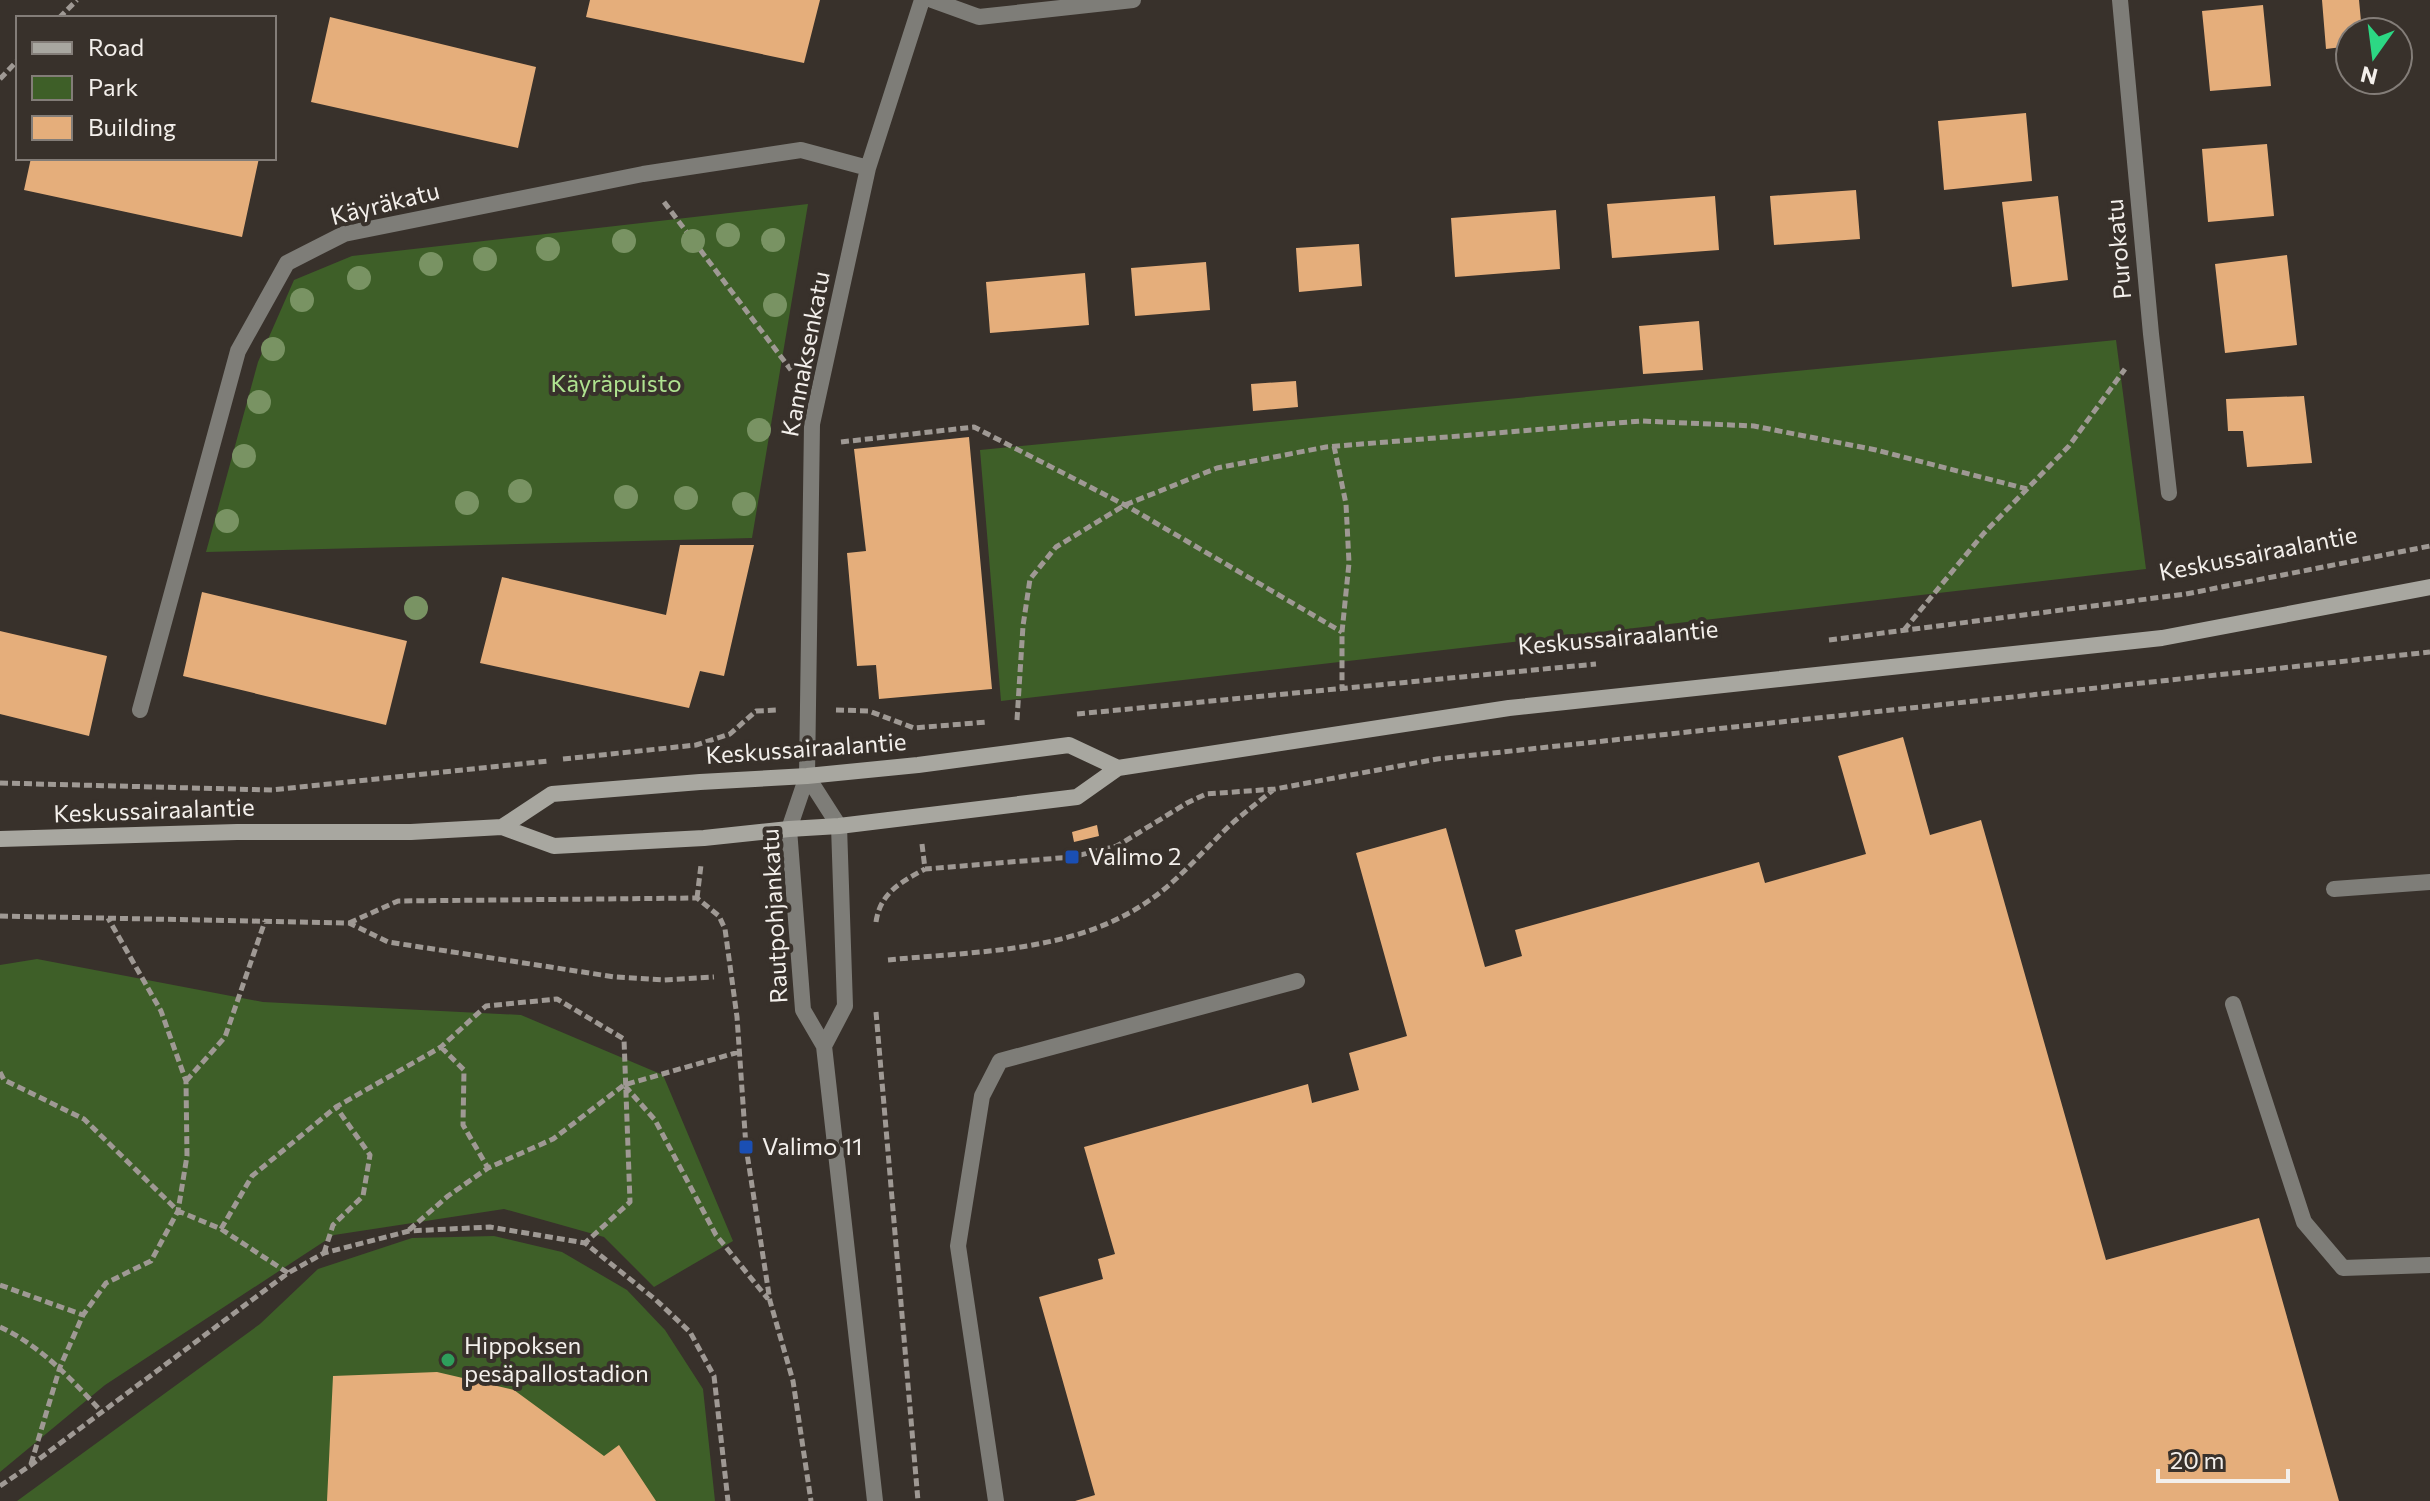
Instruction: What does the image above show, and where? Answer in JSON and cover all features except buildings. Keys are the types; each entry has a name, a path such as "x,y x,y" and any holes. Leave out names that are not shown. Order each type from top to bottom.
{"main road":[{"name":"Keskussairaalantie","path":"0,839 237,832 411,832 502,827 554,846 704,838 839,826 1077,797 1118,768 1509,708 2162,638 2425,590"},
{"name":"Keskussairaalantie","path":"502,827 552,794 807,776 1069,745 1118,768"}],"street":[{"name":"Kannaksenkatu","path":"807,776 812,424 868,168 922,0"},
{"path":"932,0 979,17 1133,0"},
{"name":"Purokatu","path":"2120,0 2169,493"},
{"name":"Käyräkatu","path":"140,710 238,351 287,263 344,234 643,174 801,150 868,168"},
{"path":"807,776 839,826 845,1006 824,1046"},
{"name":"Rautpohjankatu","path":"807,776 789,829 803,1010 824,1046 875,1501"},
{"path":"2334,889 2430,882"},
{"path":"996,1501 958,1246 982,1096 1000,1061 1297,981"},
{"path":"2233,1004 2304,1222 2343,1268 2430,1265"}],"path":[{"path":"61,16 77,0"},
{"path":"0,79 16,62"},
{"path":"643,174 791,370"},
{"path":"1903,631 1984,533 2069,446 2151,334"},
{"path":"1032,718 1017,720 1023,626 1030,579 1056,547 1125,505 1217,468 1334,446 1641,421 1754,426 1876,450 2027,489"},
{"path":"834,443 974,427 1125,505 1342,632"},
{"path":"1334,446 1346,504 1349,563 1342,632 1342,689"},
{"name":"Keskussairaalantie","path":"1828,640 2186,594 2430,546"},
{"path":"876,918 886,895 925,869 1072,857 1117,846 1206,794 1275,789 1437,759 2430,652"},
{"name":"Keskussairaalantie","path":"1063,715 1611,663"},
{"name":"Keskussairaalantie","path":"0,783 272,790 696,745 730,734 756,711 869,711 914,728 1002,721"},
{"path":"888,960 1045,944 1095,930 1149,901 1229,826 1275,789"},
{"path":"920,817 925,869"},
{"name":"Rautpohjankatu","path":"349,923 398,901 697,898 719,916 725,929 737,1017 746,1147 770,1301 793,1381 811,1501"},
{"path":"0,916 349,923 388,942 615,977 664,980 714,977"},
{"path":"31,1465 60,1367 83,1315 106,1283 151,1261 178,1211 187,1156 186,1081 161,1011 108,918"},
{"path":"186,1081 225,1037 265,921"},
{"path":"221,1229 252,1176 336,1107 441,1047 486,1006 557,999 624,1039 630,1202 585,1243"},
{"path":"875,1004 918,1501"},
{"path":"441,1047 464,1070 463,1125 488,1168"},
{"path":"409,1231 448,1196 488,1168 553,1139 624,1085 739,1052"},
{"path":"0,1072 2,1082 84,1119 178,1211 221,1229 288,1273"},
{"path":"624,1085 655,1120 716,1235 770,1301"},
{"path":"324,1253 333,1225 363,1196 370,1155 336,1107"},
{"path":"0,1486 288,1273 324,1253 409,1231 490,1227 585,1243 656,1300 690,1332 714,1376 728,1501"},
{"path":"0,1285 83,1315"},
{"path":"0,1327 22,1337 60,1367 101,1411"}],"green space":[{"name":"Käyräpuisto","path":"808,204 752,538 206,552 258,362 294,280 352,256"},
{"path":"2116,340 2146,569 1001,701 980,450"},
{"path":"37,959 263,1002 521,1015 663,1075 733,1241 654,1287 604,1237 504,1209 334,1235 105,1385 0,1472 0,965"},
{"name":"Hippoksen pesäpallostadion","path":"494,1236 562,1252 627,1290 665,1330 703,1389 715,1501 17,1501 260,1324 318,1269 412,1238"}],"place":[{"name":"Valimo 2","path":"1072,857"},
{"name":"Valimo 11","path":"746,1147"},
{"name":"Hippoksen pesäpallostadion","path":"448,1360"}]}
